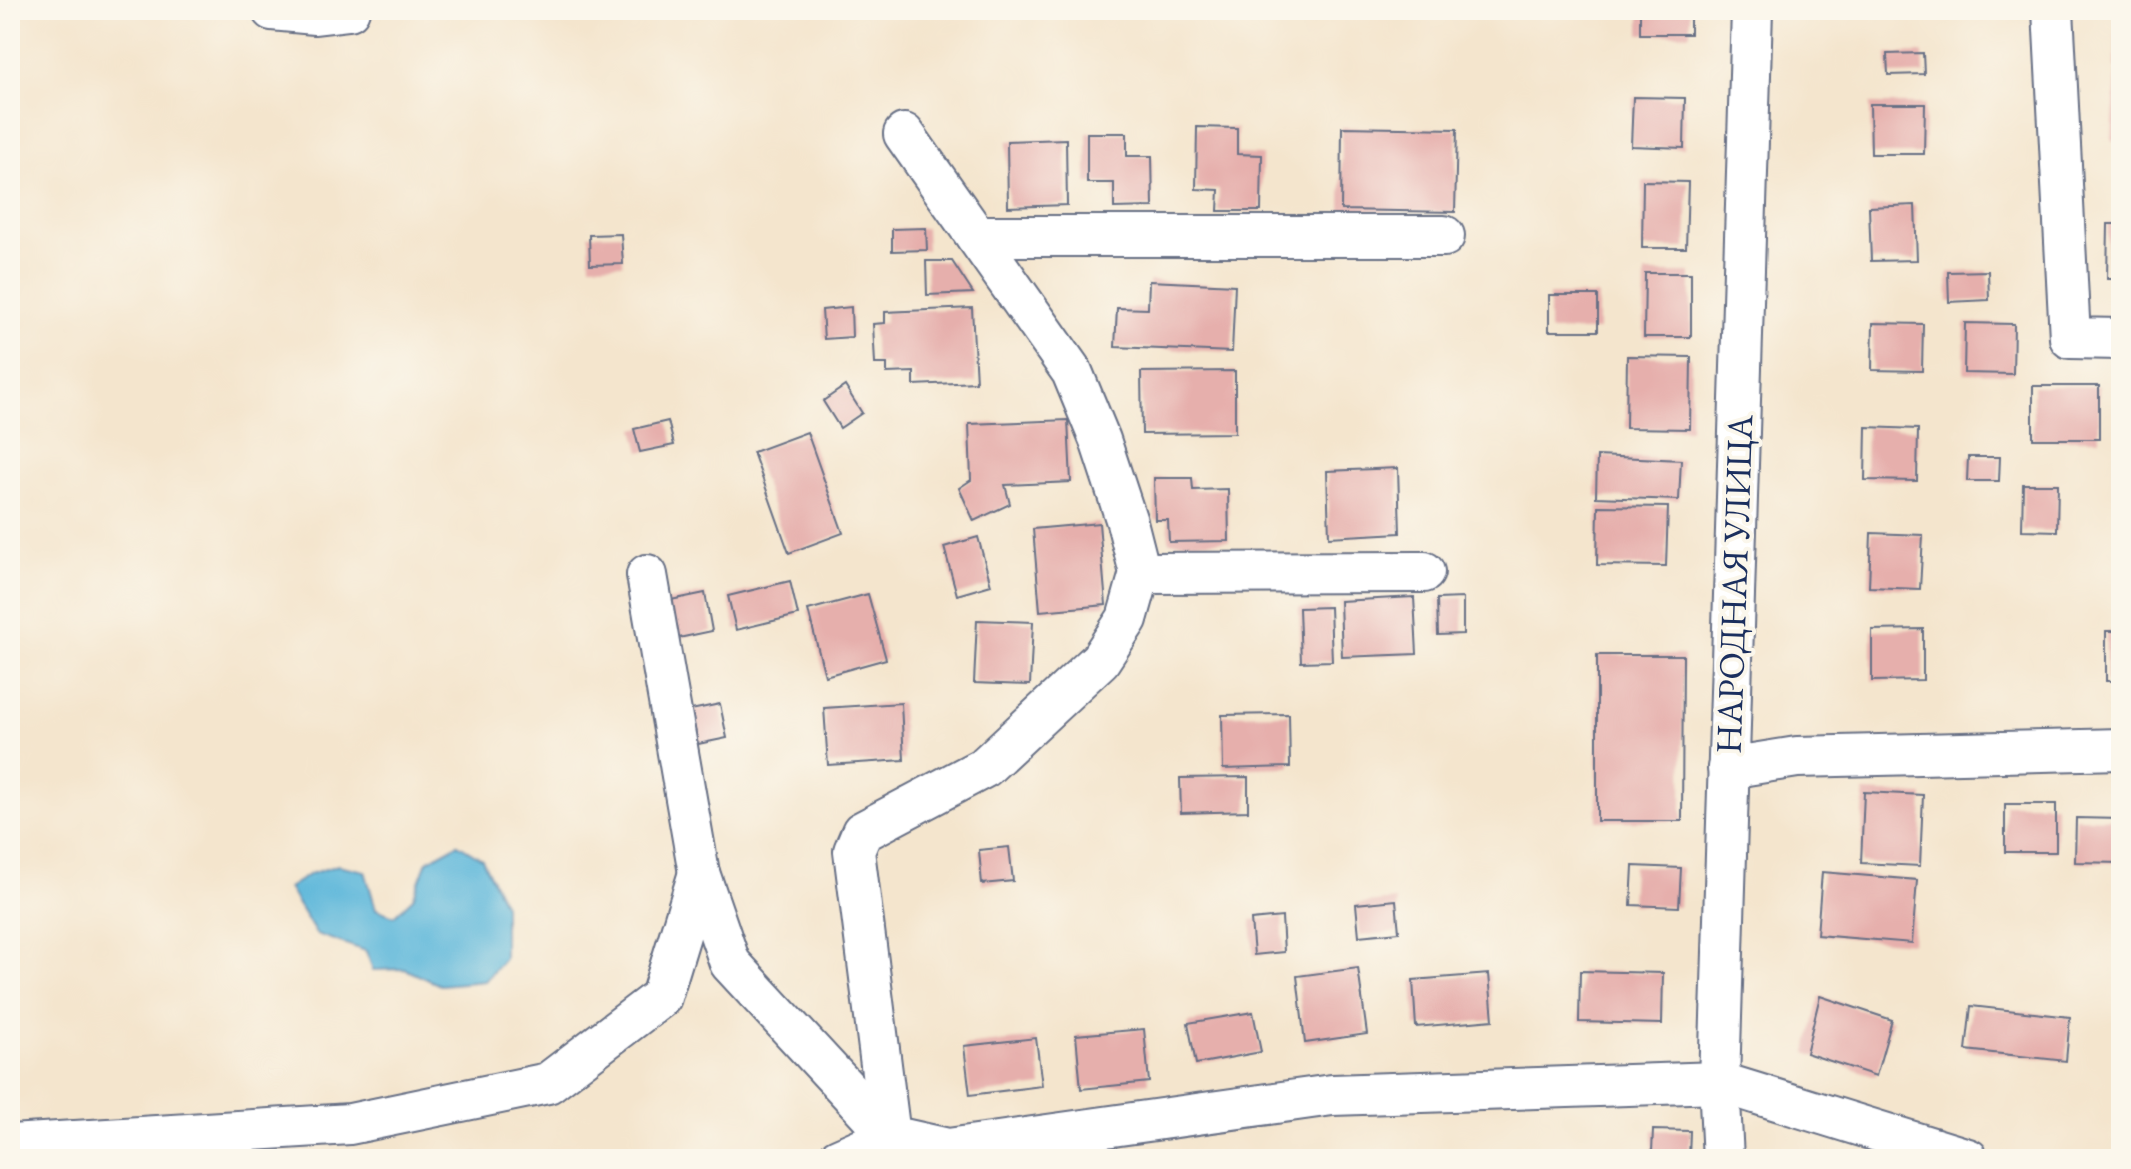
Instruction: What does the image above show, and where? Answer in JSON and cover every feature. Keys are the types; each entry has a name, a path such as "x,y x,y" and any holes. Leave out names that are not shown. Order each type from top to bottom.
{"street":[{"path":"272,10 315,14 349,10"},
{"name":"НАРОДНАЯ УЛИЦА","path":"1723,1159 1719,1082 1752,10"},
{"path":"2053,10 2070,338 2121,339"},
{"path":"890,1136 854,851 862,832 985,767 1043,714 1100,660 1127,619 1140,573 1105,453 1072,372 904,134"},
{"path":"976,236 1444,236"},
{"path":"1140,573 1424,572"},
{"path":"647,575 699,873 730,963 890,1136 948,1149 1332,1095 1719,1082 1968,1159"},
{"path":"1728,768 1797,757 2121,749"},
{"path":"10,1145 350,1124 548,1083 661,997 699,873"},
{"path":"838,1159 890,1136"}],"water":[{"path":"458,844 482,859 504,905 504,959 485,981 440,985 405,969 373,970 366,951 316,934 288,888 310,874 338,865 365,871 376,909 394,916 413,898 427,861"}],"building":[{"path":"1640,10 1690,10 1690,34 1640,34"},
{"path":"2116,10 2121,10 2121,68 2115,68"},
{"path":"1923,53 1924,74 1888,75 1887,54"},
{"path":"2116,73 2121,74 2121,141 2112,141"},
{"path":"1633,97 1685,98 1684,148 1631,146"},
{"path":"1870,104 1925,104 1924,154 1871,154"},
{"path":"1197,127 1237,128 1237,154 1262,155 1261,211 1218,211 1219,190 1196,189"},
{"path":"1342,127 1457,129 1455,212 1341,210"},
{"path":"1087,133 1127,133 1127,156 1152,156 1153,207 1114,208 1114,183 1087,183"},
{"path":"1066,139 1067,205 1008,207 1007,141"},
{"path":"1643,181 1688,182 1686,248 1642,248"},
{"path":"1915,205 1917,260 1871,261 1869,207"},
{"path":"2108,224 2121,224 2121,279 2107,279"},
{"path":"926,228 927,250 892,251 892,229"},
{"path":"621,234 623,264 590,265 589,235"},
{"path":"926,261 952,261 973,293 927,295"},
{"path":"1988,271 1989,300 1949,302 1948,272"},
{"path":"1645,273 1691,273 1691,337 1644,337"},
{"path":"1149,281 1235,285 1232,352 1115,347 1117,308 1148,309"},
{"path":"1549,295 1598,295 1598,331 1549,331"},
{"path":"851,307 852,337 824,339 822,310"},
{"path":"972,308 976,382 914,385 914,372 887,373 887,364 875,364 873,324 885,323 885,312"},
{"path":"1873,323 1923,324 1922,371 1872,370"},
{"path":"1965,323 2014,324 2013,374 1964,373"},
{"path":"1627,356 1691,357 1690,429 1626,428"},
{"path":"1235,371 1235,433 1142,434 1141,372"},
{"path":"845,386 862,413 840,428 823,401"},
{"path":"2033,386 2099,386 2099,439 2033,439"},
{"path":"1068,420 1071,482 1005,485 1010,504 974,521 959,488 971,480 969,424"},
{"path":"668,421 674,445 640,452 634,429"},
{"path":"1866,427 1918,429 1917,481 1865,480"},
{"path":"807,432 843,533 789,553 753,452"},
{"path":"1597,456 1681,460 1679,500 1596,497"},
{"path":"1968,457 2000,457 1999,481 1967,481"},
{"path":"1398,468 1400,533 1329,537 1327,471"},
{"path":"1154,478 1192,478 1193,490 1228,489 1229,541 1169,542 1168,520 1155,520"},
{"path":"2023,484 2058,484 2057,531 2022,530"},
{"path":"1598,506 1668,507 1666,566 1597,565"},
{"path":"1099,523 1106,605 1040,611 1033,529"},
{"path":"1871,533 1923,535 1920,589 1869,587"},
{"path":"978,537 991,585 957,595 944,547"},
{"path":"790,581 798,615 736,630 728,596"},
{"path":"705,593 712,631 674,639 666,601"},
{"path":"868,594 886,659 825,676 808,610"},
{"path":"1414,597 1417,654 1342,657 1340,601"},
{"path":"1463,598 1463,634 1438,635 1437,599"},
{"path":"1330,607 1332,661 1301,662 1299,608"},
{"path":"977,620 1033,622 1030,685 974,683"},
{"path":"1923,629 1923,680 1872,681 1872,630"},
{"path":"2106,631 2121,631 2121,681 2106,681"},
{"path":"1597,655 1683,655 1682,821 1597,821"},
{"path":"901,703 904,760 828,765 824,708"},
{"path":"720,704 727,738 698,744 691,710"},
{"path":"1289,714 1290,767 1223,769 1222,715"},
{"path":"1248,777 1248,811 1181,813 1180,778"},
{"path":"1864,792 1923,795 1920,866 1861,863"},
{"path":"2005,804 2056,804 2056,852 2005,852"},
{"path":"2076,818 2121,819 2121,863 2075,862"},
{"path":"1009,847 1013,881 982,884 979,850"},
{"path":"1633,866 1681,868 1679,907 1631,905"},
{"path":"1822,872 1917,880 1912,943 1817,935"},
{"path":"1396,900 1399,932 1359,936 1356,904"},
{"path":"1282,917 1284,952 1254,955 1251,920"},
{"path":"1358,968 1367,1034 1305,1043 1297,976"},
{"path":"1580,971 1663,973 1662,1024 1579,1022"},
{"path":"1489,974 1493,1020 1416,1027 1413,980"},
{"path":"1820,996 1892,1020 1876,1076 1806,1053"},
{"path":"1971,1006 2070,1017 2066,1061 1966,1050"},
{"path":"1253,1012 1261,1052 1196,1064 1188,1023"},
{"path":"1144,1029 1149,1082 1081,1089 1076,1035"},
{"path":"1036,1038 1042,1086 970,1095 964,1046"},
{"path":"1653,1130 1690,1131 1689,1159 1620,1159 1621,1151 1652,1152"},
{"path":"478,1152 480,1159 457,1158"}]}
